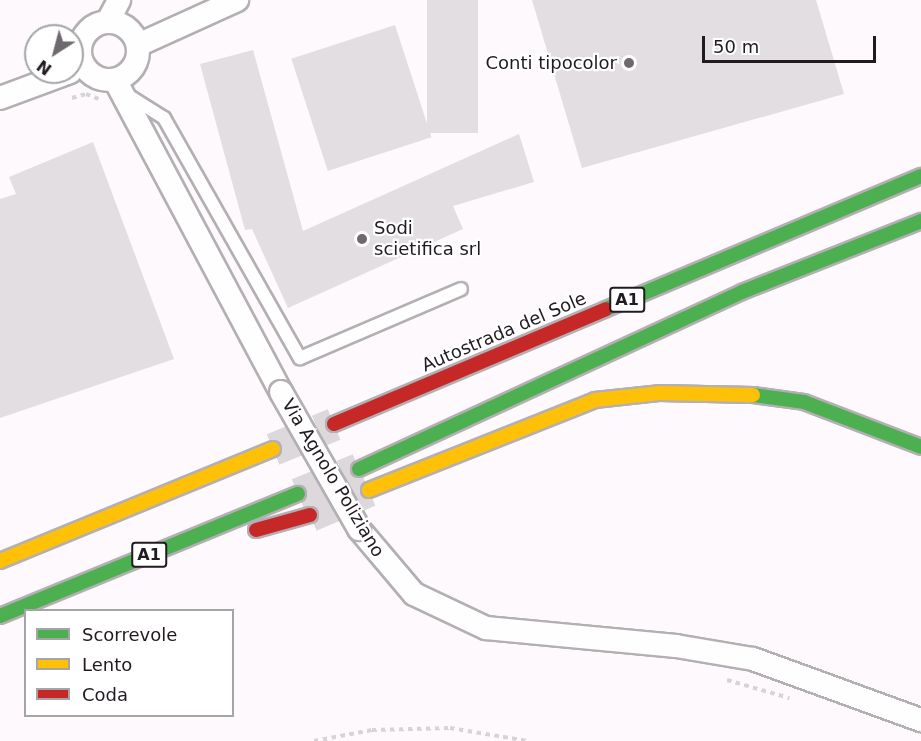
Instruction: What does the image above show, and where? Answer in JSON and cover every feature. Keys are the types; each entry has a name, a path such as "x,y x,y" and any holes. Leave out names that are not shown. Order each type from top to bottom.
{"highway":[{"path":"881,192 921,168"},
{"name":"Autostrada del Sole","path":"334,424 921,176"},
{"name":"A1","path":"359,469 742,292 921,221"},
{"path":"369,490 584,404 660,393 740,393 804,402 921,447"},
{"path":"0,561 273,449"},
{"name":"A1","path":"0,616 298,494"},
{"path":"96,577 310,515"}],"street":[{"path":"84,36 108,21 119,0"},
{"path":"138,45 237,0"},
{"path":"84,72 96,76 114,92 136,64 138,45 125,26 108,21"},
{"path":"0,98 38,84"},
{"name":"Via Agnolo Poliziano","path":"114,92 156,148 281,392 359,529 414,594 486,628 676,646 753,660 921,720"}],"lane":[{"path":"114,92 165,118 300,358 461,290"}],"path":[{"path":"64,100 86,94 114,92"},
{"path":"314,741 372,730 450,728 528,741"}],"building":[{"path":"427,0 478,0 478,133 427,133"},
{"name":"Conti tipocolor","path":"532,0 816,0 844,94 582,168"},
{"path":"395,25 431,137 328,171 291,59"},
{"path":"253,50 303,231 519,134 534,182 453,206 463,229 288,308 252,229 245,230 200,64"},
{"path":"93,142 174,359 0,418 0,199 16,194 9,177"}],"tunnel":[{"path":"273,449 334,424"},
{"path":"298,494 359,469"},
{"path":"310,515 369,490"}],"traffic: fast":[{"path":"606,309 921,176"},
{"path":"359,469 742,292 921,221"},
{"path":"753,395 804,402 921,447"},
{"path":"0,616 298,494"}],"traffic: slow":[{"path":"369,490 595,400 659,393 753,395"},
{"path":"0,561 273,449"}],"traffic: jam":[{"path":"334,424 606,309"},
{"path":"256,530 310,515"}],"place":[{"name":"Conti tipocolor","path":"629,63"},
{"name":"Sodi scietifica srl","path":"362,239"}]}
